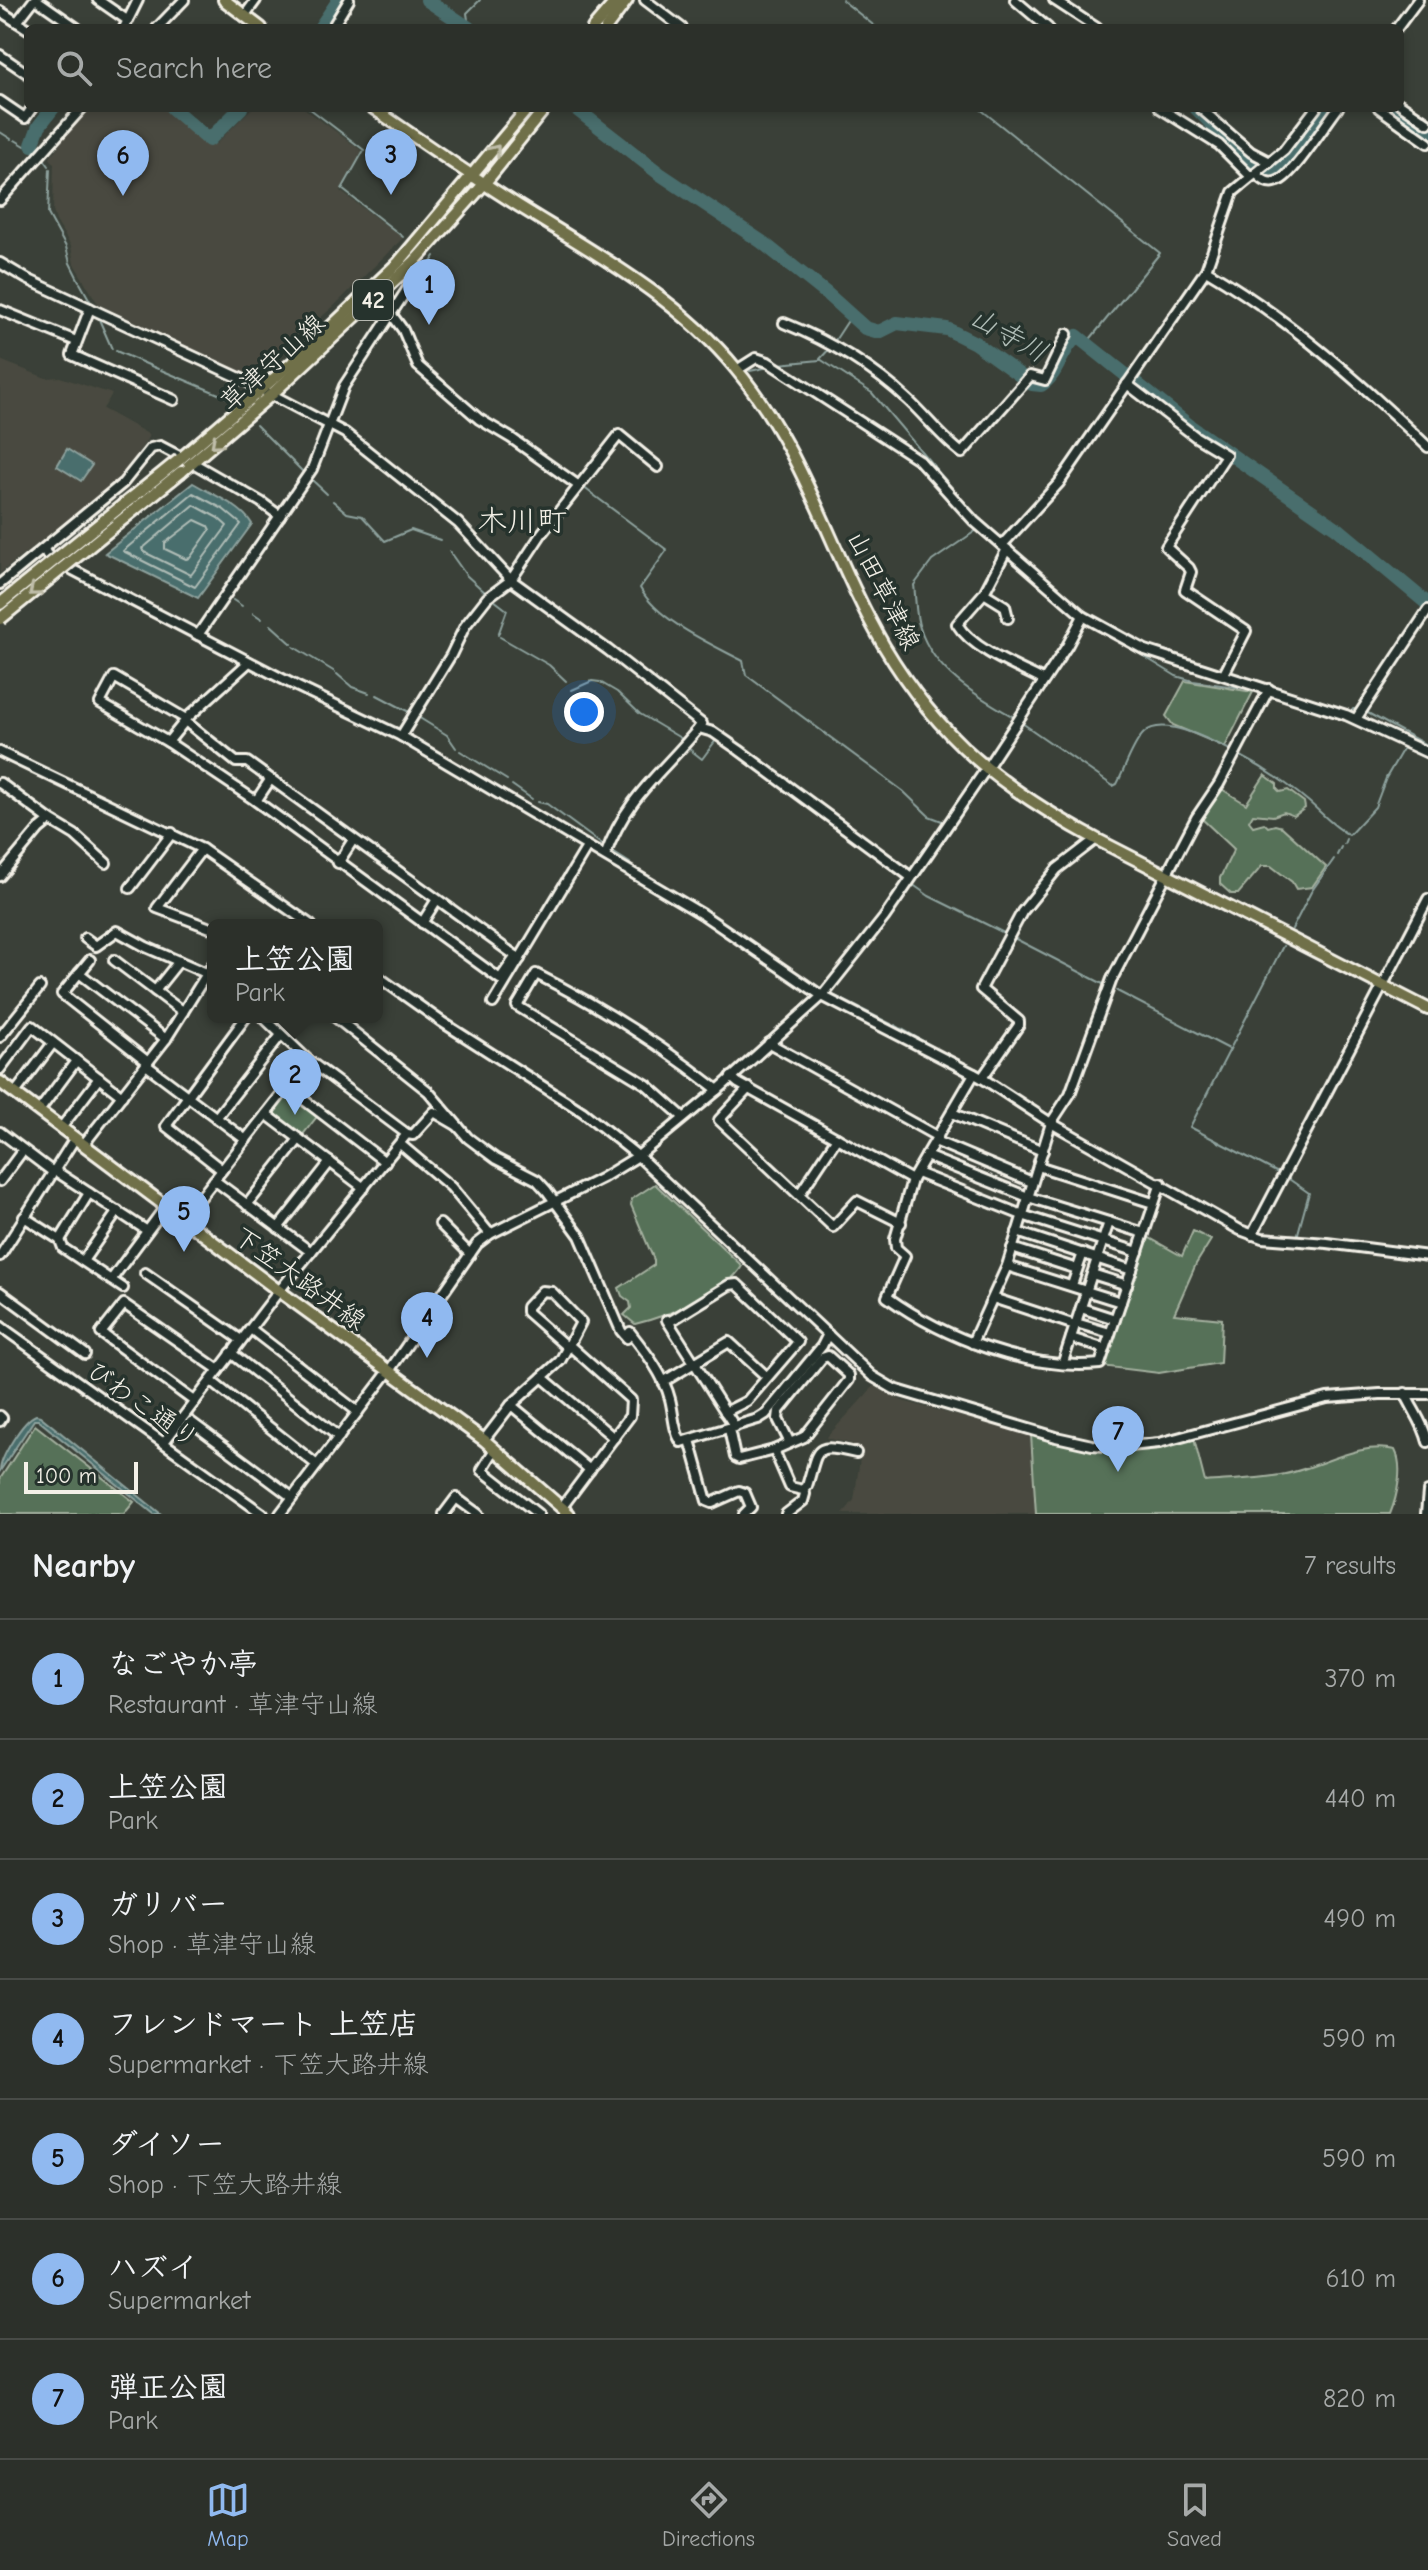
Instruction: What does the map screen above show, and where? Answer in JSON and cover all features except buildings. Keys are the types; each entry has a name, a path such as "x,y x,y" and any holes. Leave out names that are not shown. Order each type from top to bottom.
{"main road":[{"path":"224,0 256,24"},
{"path":"596,24 617,0"},
{"path":"609,24 627,0"},
{"name":"山田草津線","path":"379,112 473,177 651,290 708,337 765,408 793,453 883,644 924,705 986,769 1044,811 1428,1009"},
{"name":"草津守山線","path":"0,619 193,463 267,392 399,262 525,112"},
{"name":"草津守山線","path":"0,604 180,458 267,392 414,262 484,184 542,112"},
{"name":"下笠大路井線","path":"0,1082 484,1440 566,1510"}],"street":[{"path":"17,22 35,0 71,24"},
{"path":"98,0 126,24 138,0"},
{"path":"161,24 184,0"},
{"path":"245,15 256,0"},
{"path":"334,24 349,0"},
{"path":"645,0 677,24"},
{"path":"1015,0 1043,24"},
{"path":"1054,0 1091,24"},
{"path":"1400,24 1418,0"},
{"path":"0,11 24,26"},
{"path":"0,55 24,71"},
{"path":"0,101 25,118 29,112"},
{"path":"1404,107 1428,123"},
{"path":"0,200 78,112"},
{"path":"1166,112 1219,145 1253,174 1271,183 1287,176 1335,112"},
{"path":"1205,112 1251,152 1270,162"},
{"path":"1043,680 1004,660 957,624 984,593 1004,547 1059,483 1206,270 1233,192 1284,150 1313,112"},
{"path":"1385,112 1428,143"},
{"path":"198,635 312,469 344,386 414,279 414,262"},
{"path":"0,263 345,433 458,523 511,580 632,668 702,724 661,767 620,818 605,856"},
{"path":"1206,270 1264,305 1382,403 1428,447"},
{"path":"90,308 72,355 174,400"},
{"path":"0,310 76,341"},
{"path":"392,315 403,330 418,366 479,419 579,486"},
{"path":"784,323 827,341 861,362 891,385 962,453 1030,376 1045,380 1067,334"},
{"path":"737,370 756,358 768,362 919,460 974,521 1083,616 1145,650 1356,719 1428,753"},
{"path":"1127,384 1196,437 1226,455 1166,547 1189,568 1185,590 1246,631 1224,674"},
{"path":"401,736 451,655 465,626 487,598 511,580 542,533 619,435 658,467"},
{"path":"0,584 123,483 151,448 160,446 180,458"},
{"path":"193,463 280,516"},
{"path":"44,549 47,555 73,570 249,662 401,736 729,930 822,996 978,1076 1051,1123 1252,1235 1428,1256"},
{"path":"984,593 1005,606 1008,618"},
{"path":"1356,719 1428,610"},
{"path":"280,1514 389,1371 477,1244 490,1234 602,1178 640,1154 718,1090 822,996 884,918 986,769 1067,646 1083,616"},
{"path":"168,742 186,720 249,662"},
{"path":"114,677 186,720 236,762 247,762 518,958 500,979 256,801 168,742 100,703 114,677"},
{"path":"972,1343 1007,1266 1051,1123 1070,1094 1112,979 1269,689"},
{"path":"699,728 713,732 739,750 911,877"},
{"path":"0,752 202,849 302,919"},
{"path":"256,801 270,780"},
{"path":"0,783 75,835 106,863"},
{"path":"0,876 50,820"},
{"path":"130,888 172,833"},
{"path":"1096,839 1057,869 1022,912 981,989 1019,1021 1019,1025 952,1113 914,1176 895,1239 896,1248 905,1256 887,1297 913,1316 972,1343 1047,1362 1100,1364 1161,1183"},
{"path":"338,863 353,840"},
{"path":"493,1003 587,847"},
{"path":"202,849 157,908 207,926"},
{"path":"1252,1235 1428,899"},
{"path":"422,923 436,901"},
{"path":"85,938 96,946 117,931 179,961 207,970"},
{"path":"90,960 62,994 246,1140"},
{"path":"114,960 183,1012"},
{"path":"155,991 179,961"},
{"path":"79,973 166,1039"},
{"path":"683,1117 647,1085 517,1006 536,974 616,1019 680,1060 718,1090"},
{"path":"0,1256 54,1171 122,1096 166,1039 207,977"},
{"path":"383,980 442,1022 583,1112 640,1154 872,1376 899,1391 1056,1437 1106,1446 1138,1447 1327,1398 1428,1394"},
{"path":"0,1037 40,987"},
{"path":"222,1170 166,1126 242,1023"},
{"path":"269,1023 308,1060 407,1134 413,1135 434,1112 458,1126"},
{"path":"343,1023 428,1091 461,1132 496,1159 537,1180 556,1201 580,1236 621,1331 628,1335 663,1382 670,1396 679,1441 748,1424 766,1414 822,1346 828,1334"},
{"path":"0,1069 32,1026 122,1096"},
{"path":"7,1027 23,1038"},
{"path":"216,1118 281,1035"},
{"path":"15,1093 53,1043"},
{"path":"769,1043 936,1139 1032,1182"},
{"path":"183,1220 308,1060"},
{"path":"39,1111 76,1061"},
{"path":"731,1077 837,1138 914,1176 1138,1252"},
{"path":"61,1128 99,1078"},
{"path":"287,1087 385,1162"},
{"path":"749,1088 719,1120 833,1227 857,1201 901,1223"},
{"path":"952,1113 1043,1151"},
{"path":"266,1114 364,1188"},
{"path":"0,1132 146,1230"},
{"path":"164,1442 279,1291 407,1134"},
{"path":"799,1195 837,1138"},
{"path":"247,1205 299,1139"},
{"path":"400,1144 451,1187 490,1234"},
{"path":"0,1181 23,1150"},
{"path":"926,1156 1028,1197 1144,1233"},
{"path":"278,1228 330,1162"},
{"path":"1038,1166 1153,1203"},
{"path":"214,1180 311,1252"},
{"path":"60,1240 89,1193"},
{"path":"111,1280 166,1206"},
{"path":"83,1261 118,1211"},
{"path":"24,1217 60,1240 63,1248 123,1288"},
{"path":"1063,1362 1109,1222"},
{"path":"440,1224 470,1254"},
{"path":"1017,1232 1132,1270"},
{"path":"0,1235 9,1241"},
{"path":"1012,1248 1077,1269"},
{"path":"1072,1285 1083,1253"},
{"path":"1007,1266 1121,1302"},
{"path":"145,1273 241,1340"},
{"path":"1092,1274 1127,1285"},
{"path":"725,1412 747,1401 798,1342 741,1286 729,1285 668,1320 725,1412 732,1428 735,1457 739,1459 774,1450 804,1437 849,1380 849,1375 828,1356 822,1358 779,1411 778,1419 790,1443"},
{"path":"484,1440 511,1405 560,1361 569,1346 581,1322 552,1292 542,1291 527,1307 527,1312 569,1346 631,1400 630,1416 590,1470 566,1510"},
{"path":"0,1292 85,1354"},
{"path":"993,1298 1110,1333"},
{"path":"195,1402 101,1333 124,1304 219,1370"},
{"path":"1081,1308 1115,1319"},
{"name":"びわこ通り","path":"0,1326 263,1514"},
{"path":"252,1330 358,1412"},
{"path":"1071,1338 1105,1349"},
{"path":"663,1382 731,1342 766,1376"},
{"path":"231,1353 339,1437"},
{"path":"542,1377 614,1438"},
{"path":"211,1381 317,1465"},
{"path":"1405,1393 1412,1409 1421,1418 1428,1442"},
{"path":"511,1405 590,1470"},
{"path":"191,1422 292,1497"},
{"path":"690,1440 707,1501 712,1503 739,1491 745,1493 751,1507 744,1514"},
{"path":"774,1450 790,1487 803,1490 822,1448 827,1446 856,1453"},
{"path":"495,1449 482,1470 538,1514"},
{"path":"1426,1514 1428,1492"},
{"path":"786,1514 803,1501 805,1494"},
{"path":"444,1514 456,1498 478,1514"}],"shaded area":[{"path":"87,112 171,112 216,144 248,112 309,112 362,151 340,191 403,238 334,306 252,377 98,304 74,264 71,246 53,211 54,164 50,158"},
{"path":"0,360 46,378 60,377 112,394 103,409 150,435 120,479 0,573"},
{"path":"874,1386 903,1401 1030,1435 1035,1514 843,1514 854,1500 861,1452 852,1444 826,1438"}],"green space":[{"path":"1185,681 1253,692 1225,747 1173,725 1166,716"},
{"path":"1265,775 1277,784 1280,792 1288,790 1304,802 1305,808 1294,816 1284,812 1273,816 1253,814 1249,821 1253,826 1264,823 1268,827 1282,827 1326,867 1312,887 1296,889 1292,882 1271,866 1262,866 1238,894 1231,894 1220,884 1220,878 1234,849 1200,817 1220,788 1246,804"},
{"path":"289,1092 319,1114 301,1137 272,1113"},
{"path":"655,1184 742,1266 734,1276 709,1294 678,1310 635,1324 624,1315 631,1308 630,1302 622,1296 619,1288 654,1265 631,1205 632,1199"},
{"path":"1193,1231 1211,1240 1196,1264 1174,1314 1222,1319 1220,1363 1159,1373 1101,1366 1146,1236 1182,1256"},
{"path":"35,1425 134,1502 124,1514 0,1514 0,1479"},
{"path":"1031,1435 1112,1450 1149,1448 1194,1439 1205,1482 1280,1475 1352,1452 1381,1448 1395,1450 1399,1465 1398,1482 1390,1514 1036,1514"}],"water":[{"path":"67,449 92,465 81,481 57,466"},
{"path":"193,483 233,506 252,524 198,598 105,553"},
{"path":"36,1415 161,1514 154,1514 38,1420 34,1420 0,1471 13,1440"}],"waterway":[{"name":"山寺川","path":"323,24 339,0"},
{"name":"山寺川","path":"427,0 463,24"},
{"path":"466,24 467,13 480,0"},
{"path":"842,0 872,24"},
{"name":"山寺川","path":"32,145 39,126 50,112"},
{"name":"山寺川","path":"177,112 209,140 237,112"},
{"path":"314,112 364,150 342,189 403,237"},
{"name":"山寺川","path":"580,112 660,174 762,242 865,328 879,332 897,323 947,329 975,343 1032,384 1041,385 1077,336 1191,427 1338,529 1428,604"},
{"path":"984,112 1160,253 1091,338"},
{"path":"1200,112 1254,166 1276,169 1287,160 1323,112"},
{"path":"1398,112 1428,132"},
{"path":"0,132 11,139"},
{"path":"15,140 25,146"},
{"name":"山寺川","path":"27,147 35,152"},
{"path":"44,159 49,166"},
{"path":"50,169 48,214 66,247 79,281"},
{"path":"400,320 398,314 435,256"},
{"path":"80,283 93,306"},
{"path":"834,342 851,316"},
{"path":"98,317 112,349"},
{"path":"1283,327 1400,426"},
{"path":"831,347 820,359 872,393 980,521"},
{"path":"116,351 158,369"},
{"path":"779,364 820,360"},
{"path":"750,371 769,367"},
{"path":"428,369 462,399"},
{"path":"161,370 221,395"},
{"path":"224,396 230,399"},
{"path":"485,418 517,438"},
{"path":"256,425 304,473"},
{"path":"311,479 327,494"},
{"path":"583,487 667,550 640,588 659,611 686,630 743,661 746,675 903,791 929,816 942,821"},
{"path":"333,501 347,513 362,516 385,541 411,530 440,540"},
{"path":"977,530 932,561 914,585 917,618 927,644 947,671 973,692 1017,719"},
{"path":"1010,548 1086,613"},
{"path":"449,551 466,575 487,594"},
{"path":"217,597 220,593"},
{"path":"233,600 242,606"},
{"path":"494,600 507,610 498,635"},
{"path":"253,613 262,619"},
{"path":"1089,623 1176,676 1256,690"},
{"path":"271,625 292,644"},
{"path":"500,637 549,665 566,681"},
{"path":"294,647 335,672"},
{"path":"337,674 352,687 369,693"},
{"path":"572,690 592,681 600,682 617,692 640,714 682,739"},
{"path":"377,695 411,713"},
{"path":"1350,714 1353,709 1361,709"},
{"path":"1323,712 1347,720"},
{"path":"1366,712 1428,746"},
{"path":"418,717 447,735 456,748"},
{"path":"1022,723 1113,786 1117,784 1140,738 1153,728 1176,728 1234,752"},
{"path":"688,748 702,759 716,740 719,741"},
{"path":"1239,755 1284,783 1349,835 1375,807 1386,778 1404,747"},
{"path":"730,749 768,777"},
{"path":"460,751 507,780"},
{"path":"770,779 790,794"},
{"path":"512,785 532,799"},
{"path":"793,796 834,827"},
{"path":"538,802 547,804 604,846"},
{"path":"837,829 864,849"},
{"path":"1344,844 1346,839"},
{"path":"1337,855 1341,847"},
{"path":"611,851 630,863"},
{"path":"867,851 880,861"},
{"path":"1292,929 1311,892 1334,859"},
{"path":"882,863 904,879"},
{"path":"912,884 929,896 1006,934"},
{"path":"1012,937 1105,985"},
{"path":"1280,1174 1190,1127 1283,946"},
{"path":"1117,991 1229,1049"},
{"path":"831,994 891,1024"},
{"path":"895,1025 932,1046"},
{"path":"1062,1124 1102,1148"},
{"path":"1286,1177 1309,1193 1297,1237"},
{"path":"1163,1182 1170,1185"},
{"path":"1179,1190 1186,1193"},
{"path":"1191,1196 1206,1205"},
{"path":"1209,1208 1218,1213"}],"place":[{"name":"ガリバー","path":"391,195"},
{"name":"ハズイ","path":"123,196"},
{"name":"なごやか亭","path":"429,325"},
{"name":"上笠公園","path":"295,1115"},
{"name":"ダイソー","path":"184,1252"},
{"name":"フレンドマート 上笠店","path":"427,1358"},
{"name":"弾正公園","path":"1118,1472"}],"district":[{"name":"木川町","path":"522,521"}]}
